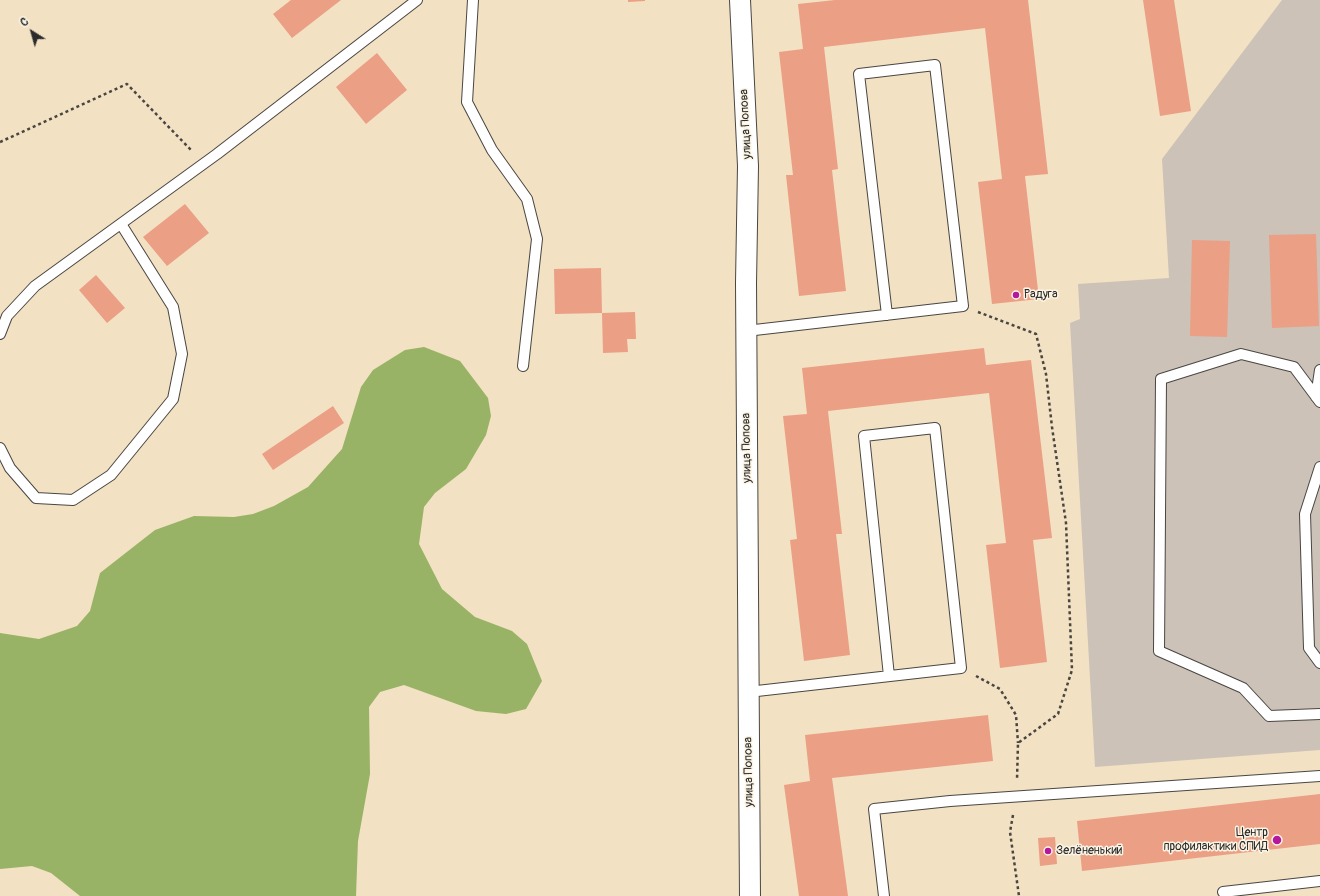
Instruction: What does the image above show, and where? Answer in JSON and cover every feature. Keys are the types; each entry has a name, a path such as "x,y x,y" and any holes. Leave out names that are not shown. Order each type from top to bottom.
{"street":[{"name":"улица Попова","path":"740,0 748,166 746,332 750,896"}],"lane":[{"path":"0,334 7,316 35,286 204,163 417,0"},
{"path":"473,0 467,102 492,150 527,198 537,239 523,366"},
{"path":"746,332 963,306 935,65 859,74 887,315"},
{"path":"0,448 10,468 36,498 73,500 111,475 173,399 182,354 172,306 122,224"},
{"path":"1318,400 1294,367 1241,354 1161,379 1159,651 1243,688 1269,716 1320,714"},
{"path":"1318,400 1320,370"},
{"path":"748,692 961,668 935,428 864,436 889,676"},
{"path":"1320,467 1306,514 1309,648 1320,663"},
{"path":"884,896 874,809 1017,796 1320,776"},
{"path":"1224,892 1320,882"}],"path":[{"path":"0,142 127,84 204,163"},
{"path":"963,306 1036,334 1046,374 1066,523 1072,670 1058,714 1018,742"},
{"path":"961,668 1000,689 1016,715 1018,742 1017,796 1010,832 1019,896"}],"shaded area":[{"path":"1282,0 1320,0 1320,750 1095,767 1070,323 1080,319 1078,284 1169,278 1162,159"}],"green space":[{"path":"424,347 460,361 488,398 491,416 486,435 466,469 435,493 424,507 419,544 442,589 475,617 512,631 527,644 542,681 526,709 506,714 476,711 404,685 380,692 369,707 370,774 358,841 356,896 80,896 51,873 32,866 0,869 0,633 39,639 77,626 90,611 100,573 155,530 194,516 234,517 253,514 274,506 308,487 342,449 361,387 373,370 405,350"}],"building":[{"path":"291,0 341,0 292,38 273,14"},
{"path":"628,0 645,0 645,1 628,2"},
{"path":"835,0 1028,0 1048,174 1025,176 1039,299 992,304 978,182 1002,179 985,28 824,47 838,169 832,170 846,291 799,296 786,175 793,175 779,52 803,49 798,4"},
{"path":"1143,0 1174,0 1191,111 1160,116"},
{"path":"377,53 407,90 366,124 336,87"},
{"path":"185,204 209,233 167,266 143,237"},
{"path":"1316,234 1319,326 1272,328 1269,235"},
{"path":"1192,240 1230,241 1227,337 1190,336"},
{"path":"601,268 602,313 555,314 554,269"},
{"path":"96,275 125,308 107,323 79,290"},
{"path":"635,312 636,339 627,339 628,352 603,353 602,313"},
{"path":"984,348 986,365 1031,360 1052,538 1033,540 1047,662 1000,668 986,545 1006,543 989,393 828,411 842,534 836,534 850,655 804,661 790,540 797,539 783,416 807,414 802,368"},
{"path":"333,406 344,423 273,470 262,454"},
{"path":"988,715 993,761 832,778 848,896 799,896 784,785 810,781 805,735"},
{"path":"1320,794 1320,844 1082,871 1077,821"},
{"name":"Зелёненький","path":"1055,837 1057,864 1040,866 1038,838"}],"place":[{"name":"Радуга","path":"1016,295"},
{"name":"Центр профилактики СПИД","path":"1277,840"},
{"name":"Зелёненький","path":"1048,851"}]}
